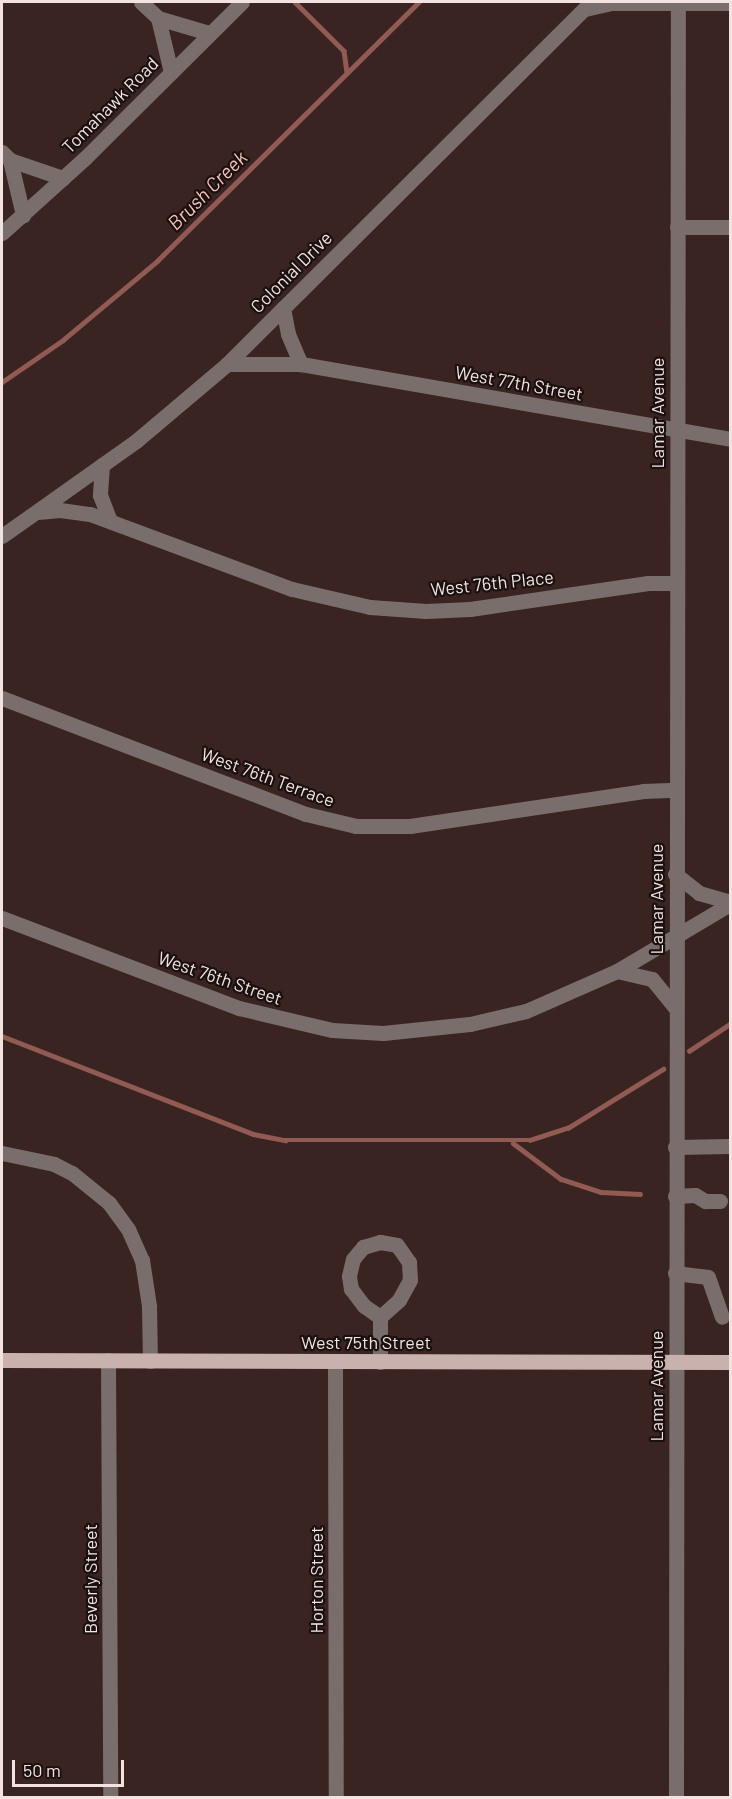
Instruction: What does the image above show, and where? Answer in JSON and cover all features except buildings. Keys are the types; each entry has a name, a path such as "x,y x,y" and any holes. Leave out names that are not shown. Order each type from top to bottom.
{"main road":[{"name":"West 75th Street","path":"2,1360 730,1362"}],"street":[{"path":"141,2 158,18 209,33"},
{"name":"Tomahawk Road","path":"2,233 63,178 242,2"},
{"name":"Lamar Avenue","path":"676,1797 675,874 678,2"},
{"name":"Colonial Drive","path":"2,536 102,465 227,364 588,5 730,3"},
{"path":"158,18 171,72"},
{"path":"6,156 63,178"},
{"path":"6,156 20,191 23,215"},
{"path":"677,227 730,227"},
{"path":"283,309 302,364"},
{"name":"West 77th Street","path":"227,364 302,364 730,439"},
{"path":"102,465 100,495 110,520"},
{"name":"West 76th Place","path":"38,512 74,511 110,520 292,589 370,607 470,609 648,583 676,583"},
{"name":"West 76th Terrace","path":"2,698 306,814 356,826 411,826 643,791 676,790"},
{"path":"675,874 699,893 730,903"},
{"name":"West 76th Street","path":"2,918 239,1008 332,1030 415,1032 470,1024 526,1011 617,971 730,903"},
{"path":"617,971 651,979 676,1010"},
{"path":"675,1147 730,1146"},
{"path":"2,1153 54,1164 72,1173 109,1203 128,1230 142,1260 149,1306 150,1361"},
{"path":"675,1196 695,1195 705,1201 720,1201"},
{"path":"380,1317 364,1306 351,1289 349,1276 353,1259 363,1247 380,1242 397,1245 409,1262 411,1280 399,1300 380,1317 380,1362"},
{"path":"675,1273 708,1277 722,1317"},
{"name":"Beverly Street","path":"108,1360 110,1797"},
{"name":"Horton Street","path":"335,1362 336,1797"}],"waterway":[{"path":"295,2 344,51 347,73"},
{"name":"Brush Creek","path":"2,382 63,340 157,261 419,2"},
{"path":"689,1051 730,1024"},
{"path":"2,1036 253,1134 285,1140 530,1140 568,1128 663,1069"},
{"path":"513,1143 561,1179 601,1192 640,1194"}]}
